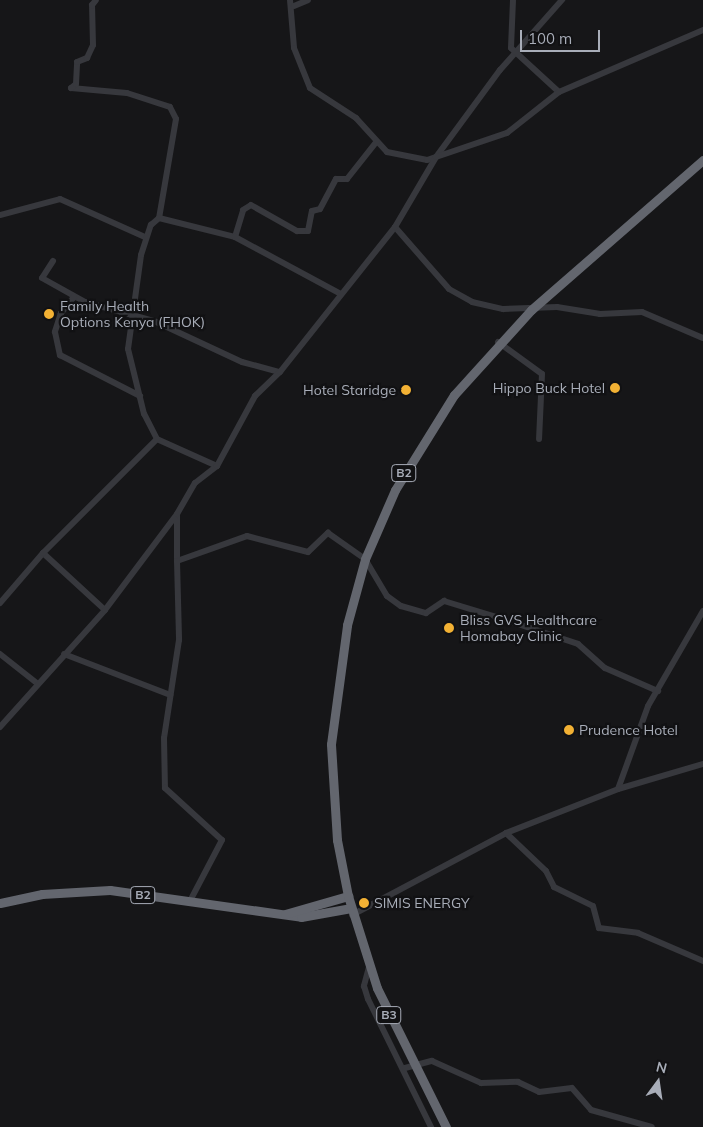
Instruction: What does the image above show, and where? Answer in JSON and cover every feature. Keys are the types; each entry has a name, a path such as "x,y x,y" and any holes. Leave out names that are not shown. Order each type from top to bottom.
{"highway":[{"name":"B2","path":"285,914 348,896 337,840 331,744 339,663 366,559 413,456 454,395 498,342 531,310 703,160"},
{"name":"B2","path":"0,903 42,894 110,890 285,914 310,916 352,912"},
{"name":"B3","path":"348,896 369,968 409,1066 446,1127"}],"street":[{"path":"96,0 92,5 93,46 88,58 77,62 76,84 71,88 127,93 170,107 176,120 159,218 145,237 128,349 140,396 156,439 217,466"},
{"path":"308,0 292,3 294,48 310,88 356,118 387,152 427,160 507,133 560,92 703,30"},
{"path":"513,0 510,43 517,53 560,92"},
{"path":"0,727 105,610 177,514 195,483 217,466 255,396 280,372 395,227 436,157 517,53 562,0"},
{"path":"235,237 243,210 250,205 297,231 308,231 312,211 320,209 336,179 348,179 377,142"},
{"path":"0,215 60,199 145,237"},
{"path":"159,218 235,237 341,294"},
{"path":"395,227 454,292 480,304 531,310 557,306 600,314 642,312 703,338"},
{"path":"53,261 42,278 74,296 183,333 256,368 280,372"},
{"path":"74,296 61,313 55,332 60,355 140,396"},
{"path":"498,342 542,374 539,439"},
{"path":"0,603 43,553 156,439"},
{"path":"177,514 179,640 164,738 165,788 222,840 190,901"},
{"path":"177,561 247,536 304,553 328,533 366,559 387,596 401,606 426,613 444,602 504,619 578,644 605,668 658,692"},
{"path":"43,553 105,610"},
{"path":"618,789 632,743 703,611"},
{"path":"0,654 38,684"},
{"path":"64,654 170,695"},
{"path":"352,912 506,833 618,789 703,764"},
{"path":"506,833 546,871 554,887 593,906 599,928 638,933 703,961"},
{"path":"431,1127 409,1066 438,1062 481,1083 505,1080 539,1092 572,1088 591,1110 652,1127"}],"place":[{"name":"Family Health Options Kenya (FHOK)","path":"49,314"},
{"name":"Hippo Buck Hotel","path":"615,388"},
{"name":"Hotel Staridge","path":"406,390"},
{"name":"Bliss GVS Healthcare Homabay Clinic","path":"449,628"},
{"name":"Prudence Hotel","path":"569,730"},
{"name":"SIMIS ENERGY","path":"364,903"}]}
